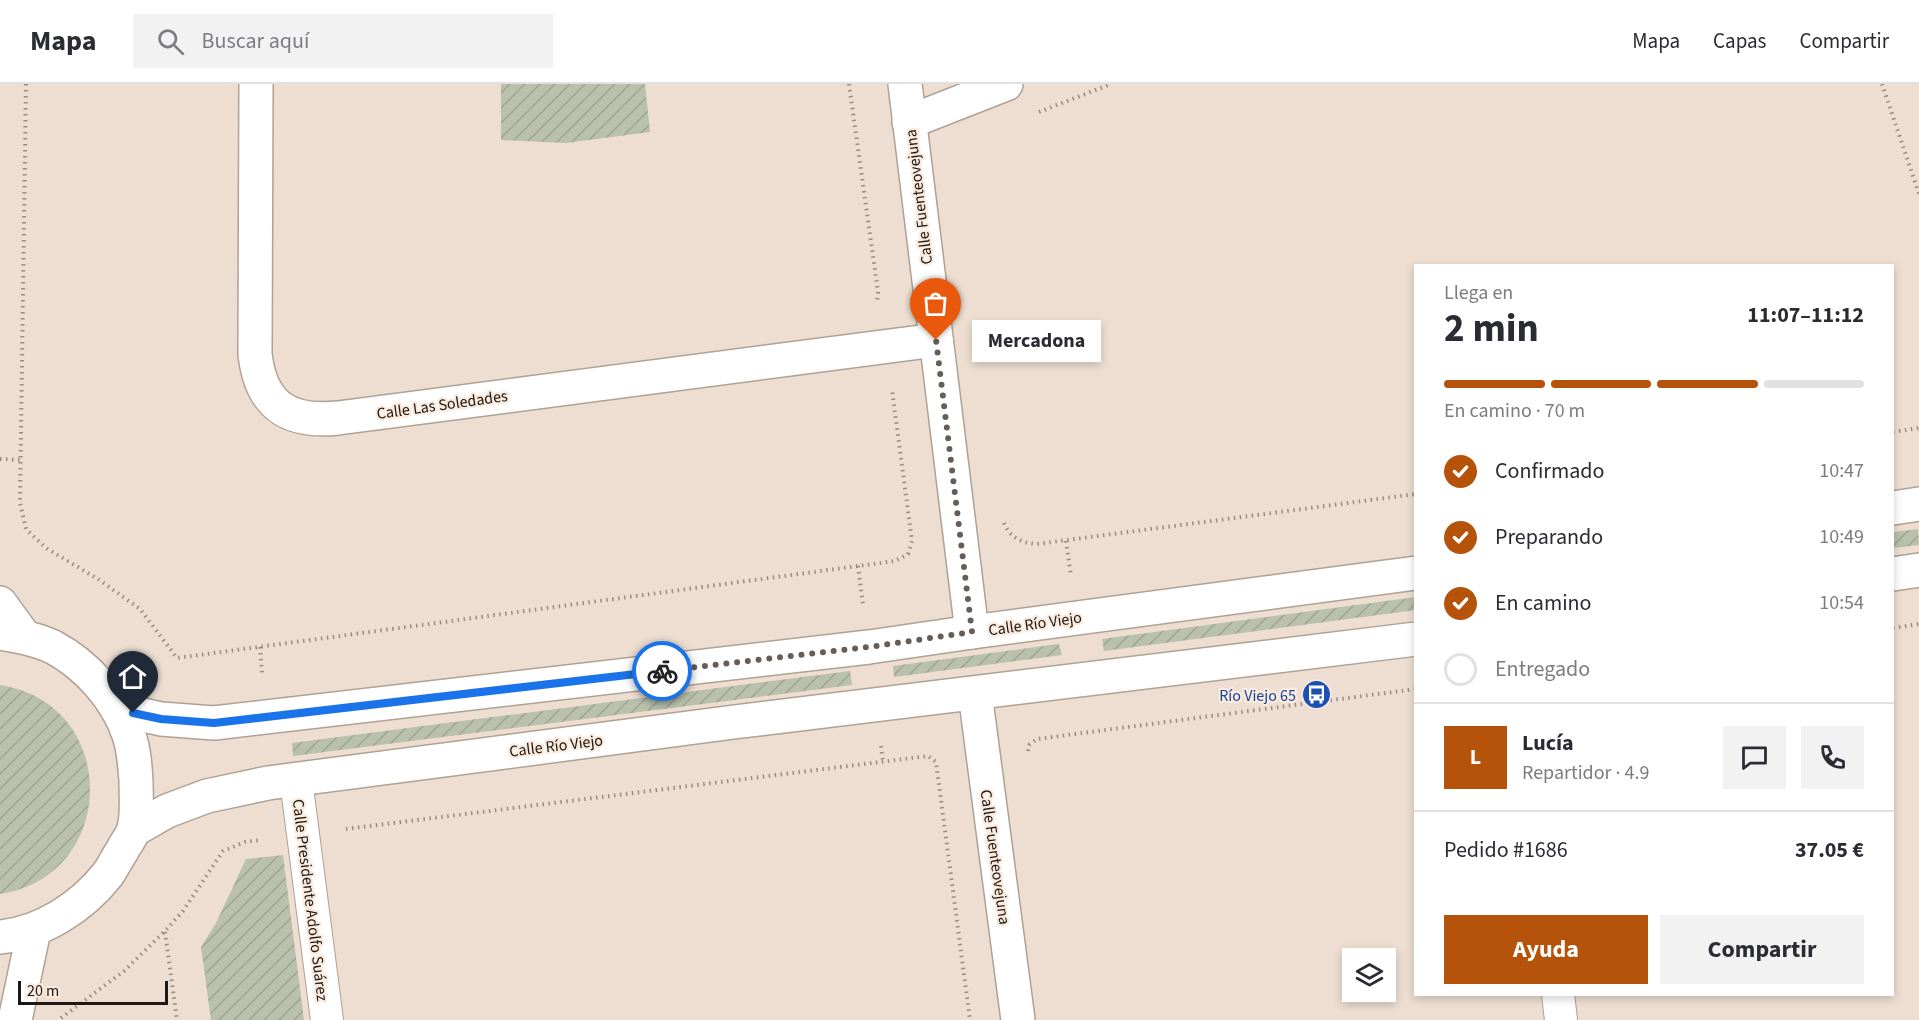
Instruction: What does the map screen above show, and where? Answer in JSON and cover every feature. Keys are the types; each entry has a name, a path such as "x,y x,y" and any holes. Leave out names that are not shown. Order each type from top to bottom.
{"main road":[{"name":"Calle Las Soledades","path":"256,84 255,354 257,373 264,390 274,403 303,418 319,420 338,418 936,340"},
{"name":"Calle Fuenteovejuna","path":"904,84 972,632"},
{"path":"909,122 1006,84"},
{"path":"1894,508 1919,504"},
{"path":"1894,574 1919,570"},
{"name":"Calle Río Viejo","path":"117,709 161,719 214,723 869,647 1414,573"},
{"path":"0,603 12,635 53,648 79,664 100,685 117,709 129,735 135,762 136,793 134,830 109,873 90,896 66,914 34,930 0,937"},
{"name":"Calle Río Viejo","path":"134,830 167,811 207,796 268,783 734,722 1414,639"},
{"name":"Calle Fuenteovejuna","path":"975,693 1018,1020"},
{"path":"15,1020 34,930"}],"street":[{"name":"Calle Presidente Adolfo Suárez","path":"296,780 327,1020"},
{"path":"1558,996 1561,1020"}],"path":[{"path":"26,84 20,502 26,529 46,548 98,579 140,609 177,658 858,566"},
{"path":"1882,84 1919,194"},
{"path":"1894,432 1919,428"},
{"path":"0,459 21,460"},
{"path":"1004,515 1005,526 1012,536 1024,543 1037,544 1414,494"},
{"path":"1894,628 1919,624"},
{"path":"1027,754 1029,745 1037,739 1414,689"},
{"path":"58,1020 124,971 183,911 223,851 245,842 928,756 936,762 970,1020"},
{"path":"165,931 177,1020"}],"green space":[{"path":"501,84 645,84 650,132 566,143 501,140"},
{"path":"1918,529 1919,545 1894,548 1894,532"},
{"path":"1414,597 1414,610 1104,651 1102,639"},
{"path":"1059,644 1062,655 894,677 893,666"},
{"path":"850,671 852,685 293,756 292,743"},
{"path":"0,685 39,698 68,723 84,754 90,789 84,824 68,856 39,880 0,894"},
{"path":"283,855 304,1020 211,1020 201,947 216,923 246,859"}],"way so far":[{"path":"662,671 869,647 972,632 936,340"}],"place":[{"name":"Mercadona","path":"936,340"},
{"name":"Río Viejo 65","path":"1317,695"}],"route":[{"path":"133,713 161,719 214,723 662,671"}]}
